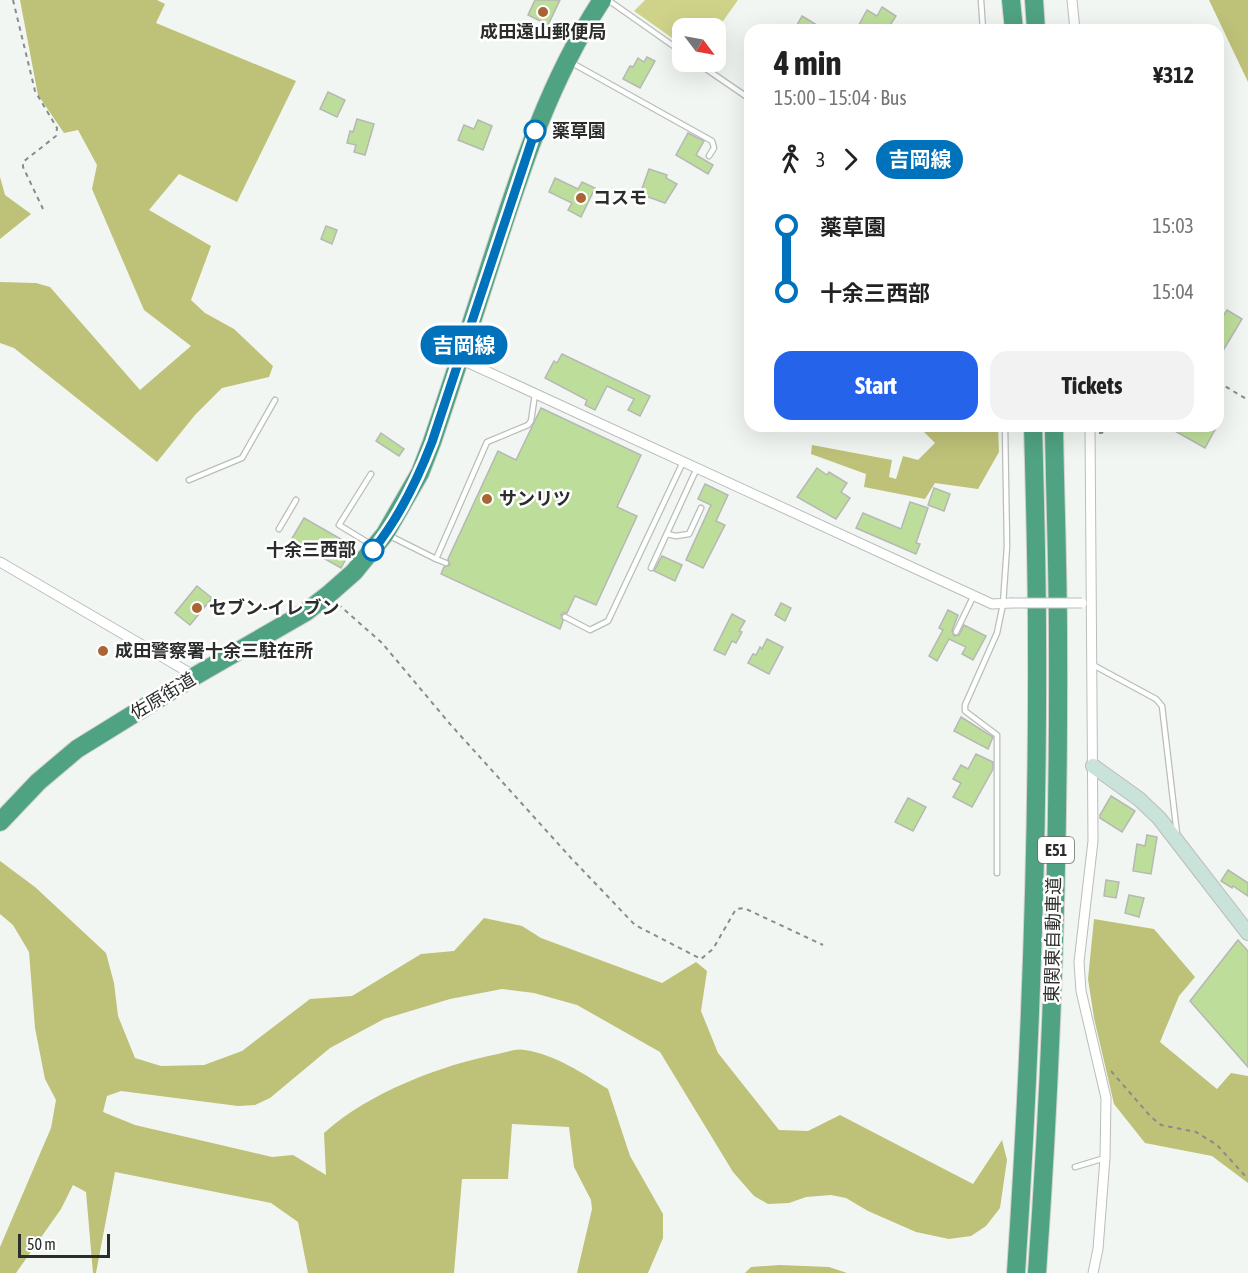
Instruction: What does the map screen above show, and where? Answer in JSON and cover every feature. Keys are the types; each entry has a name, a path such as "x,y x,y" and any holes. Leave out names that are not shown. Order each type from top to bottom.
{"highway":[{"name":"佐原街道","path":"0,822 38,782 78,749 195,676 306,612 354,572 380,541 420,473 528,151 579,35 602,0"},
{"path":"1011,0 1013,24"},
{"path":"1034,0 1036,24"},
{"name":"東関東自動車道","path":"1016,1273 1031,1004 1036,820 1037,639 1033,432"},
{"name":"東関東自動車道","path":"1037,1273 1051,1016 1056,819 1058,638 1054,432"}],"street":[{"path":"1072,0 1074,24"},
{"path":"460,359 992,604 1087,602"},
{"path":"1090,432 1087,602 1093,665 1093,840 1079,962 1081,991 1107,1098 1098,1249 1093,1273"},
{"path":"0,562 195,676"},
{"path":"1093,766 1139,799 1159,818 1248,933"}],"lane":[{"path":"608,0 672,45"},
{"path":"981,0 983,24"},
{"path":"567,60 712,141 714,148 709,156"},
{"path":"711,72 744,95"},
{"path":"436,559 487,442 528,425 531,421 535,394"},
{"path":"189,480 242,458 275,400"},
{"path":"997,873 997,735 965,711 965,705 997,633 1007,603 1005,432"},
{"path":"565,617 590,630 608,621 683,462"},
{"path":"651,568 697,468"},
{"path":"370,474 339,525 446,563"},
{"path":"279,529 296,500"},
{"path":"667,534 686,536 689,534 701,508"},
{"path":"956,632 974,595"},
{"path":"1093,665 1156,699 1162,706 1178,844"},
{"path":"1075,1167 1105,1158"}],"path":[{"path":"13,0 35,91 57,128 56,136 23,162 23,167 43,209"},
{"path":"1224,386 1248,400"},
{"path":"329,594 382,643 450,724 635,925 701,959 713,949 736,909 744,908 823,945"},
{"path":"1108,1068 1151,1117 1161,1125 1196,1132 1217,1145 1248,1179"}],"green space":[{"path":"20,0 157,0 165,4 156,23 296,81 237,202 179,174 149,210 211,246 191,300 205,313 234,329 273,366 269,377 222,388 195,415 157,462 14,348 0,343 0,282 36,283 50,287 140,390 191,346 144,310 92,189 97,165 78,130 64,133 38,95"},
{"path":"645,0 738,0 725,18 672,18 672,38 634,11"},
{"path":"1209,0 1248,0 1248,82 1224,32 1224,24 1220,24"},
{"path":"0,177 5,195 31,214 0,239"},
{"path":"924,432 998,432 999,452 978,489 935,483 925,499 864,487 866,474 811,454 812,445 892,460 889,477 896,479 903,456 918,460 935,443"},
{"path":"0,861 35,887 106,953 114,983 118,1016 135,1058 161,1066 204,1065 242,1051 310,999 352,996 421,954 454,951 484,918 522,926 541,938 662,983 696,962 707,971 701,1011 718,1053 779,1130 808,1131 840,1115 973,1184 1002,1140 1007,1160 1000,1208 986,1226 971,1236 949,1239 916,1232 868,1211 846,1198 831,1195 806,1197 789,1203 768,1204 754,1196 733,1172 660,1052 577,1005 534,993 502,989 450,999 384,1019 330,1048 270,1098 255,1105 238,1106 121,1091 107,1096 103,1112 135,1125 272,1157 293,1155 326,1175 324,1133 362,1105 383,1093 453,1065 515,1050 536,1052 568,1065 608,1089 630,1156 663,1214 663,1238 648,1273 577,1273 592,1209 591,1200 574,1167 569,1127 512,1124 508,1179 462,1179 454,1273 308,1273 298,1222 271,1203 115,1172 96,1273 93,1273 86,1192 73,1185 61,1209 16,1273 0,1273 0,1247 51,1128 56,1100 45,1079 35,1028 29,952 13,925 0,914"},
{"path":"1094,919 1154,929 1195,977 1179,996 1160,1042 1217,1089 1231,1073 1248,1076 1248,1183 1212,1156 1145,1143 1114,1104 1094,1018 1088,979"},
{"path":"780,1265 829,1267 847,1273 745,1273 751,1267"}],"building":[{"path":"535,0 560,0 548,25 528,15"},
{"path":"882,7 896,16 891,24 859,24 867,10 877,16"},
{"path":"802,16 815,24 798,24"},
{"path":"647,57 655,61 640,88 623,79 630,66 633,67 638,58 644,62"},
{"path":"328,92 345,100 337,117 320,109"},
{"path":"357,119 374,124 365,155 354,152 356,145 347,143 350,131 353,132"},
{"path":"478,120 492,126 483,150 458,140 464,125 474,129"},
{"path":"688,133 704,141 696,155 713,165 708,174 676,155"},
{"path":"649,169 667,175 666,178 677,184 665,203 640,194"},
{"path":"555,178 578,189 582,182 595,188 581,217 568,210 572,203 549,192"},
{"path":"326,226 337,230 332,244 321,239"},
{"path":"1227,310 1242,319 1224,349 1224,315"},
{"path":"562,354 650,396 640,416 628,410 634,399 607,386 595,410 585,405 587,400 545,378 554,361 557,363"},
{"path":"541,408 641,455 617,507 637,516 596,605 575,596 567,613 561,615 563,621 560,629 441,574 444,567 450,565 448,559 498,451 516,460"},
{"path":"1177,432 1214,432 1205,448"},
{"path":"381,433 404,449 399,456 376,441"},
{"path":"817,468 847,483 841,492 850,498 836,519 797,497"},
{"path":"705,484 728,495 716,521 725,525 703,568 686,560 711,505 698,499"},
{"path":"934,488 950,494 944,511 928,505"},
{"path":"910,502 928,508 916,543 920,544 916,554 856,528 863,513 901,529"},
{"path":"304,518 353,546 341,568 291,540"},
{"path":"662,556 682,565 675,581 654,571"},
{"path":"197,586 212,598 190,625 175,613"},
{"path":"781,603 791,608 785,621 775,615"},
{"path":"948,610 958,615 952,631 954,636 959,635 964,625 986,636 973,660 962,654 966,647 949,639 937,661 929,656 943,630 939,628"},
{"path":"732,614 745,621 736,643 732,641 725,655 714,650"},
{"path":"767,639 783,647 769,674 748,663 760,647 762,649"},
{"path":"961,717 993,737 988,749 954,731"},
{"path":"976,754 993,762 993,769 972,807 953,797 961,783 953,779 961,765 968,769"},
{"path":"1111,796 1135,811 1122,832 1100,818"},
{"path":"908,798 926,807 913,831 895,822"},
{"path":"1147,835 1157,837 1151,874 1133,871 1137,844 1145,846"},
{"path":"1228,870 1248,883 1248,896 1221,881"},
{"path":"1106,880 1119,882 1116,898 1104,896"},
{"path":"1129,895 1144,898 1139,917 1125,913"},
{"path":"1238,940 1248,951 1248,1067 1190,1001"}],"bus line":[{"name":"吉岡線","path":"373,550 405,501 420,473 432,442 535,131"}],"place":[{"name":"成田遠山郵便局","path":"543,12"},
{"name":"薬草園","path":"535,131"},
{"name":"コスモ","path":"581,198"},
{"name":"サンリツ","path":"487,499"},
{"name":"十余三西部","path":"373,550"},
{"name":"セブン-イレブン","path":"197,608"},
{"name":"成田警察署十余三駐在所","path":"103,651"}]}
